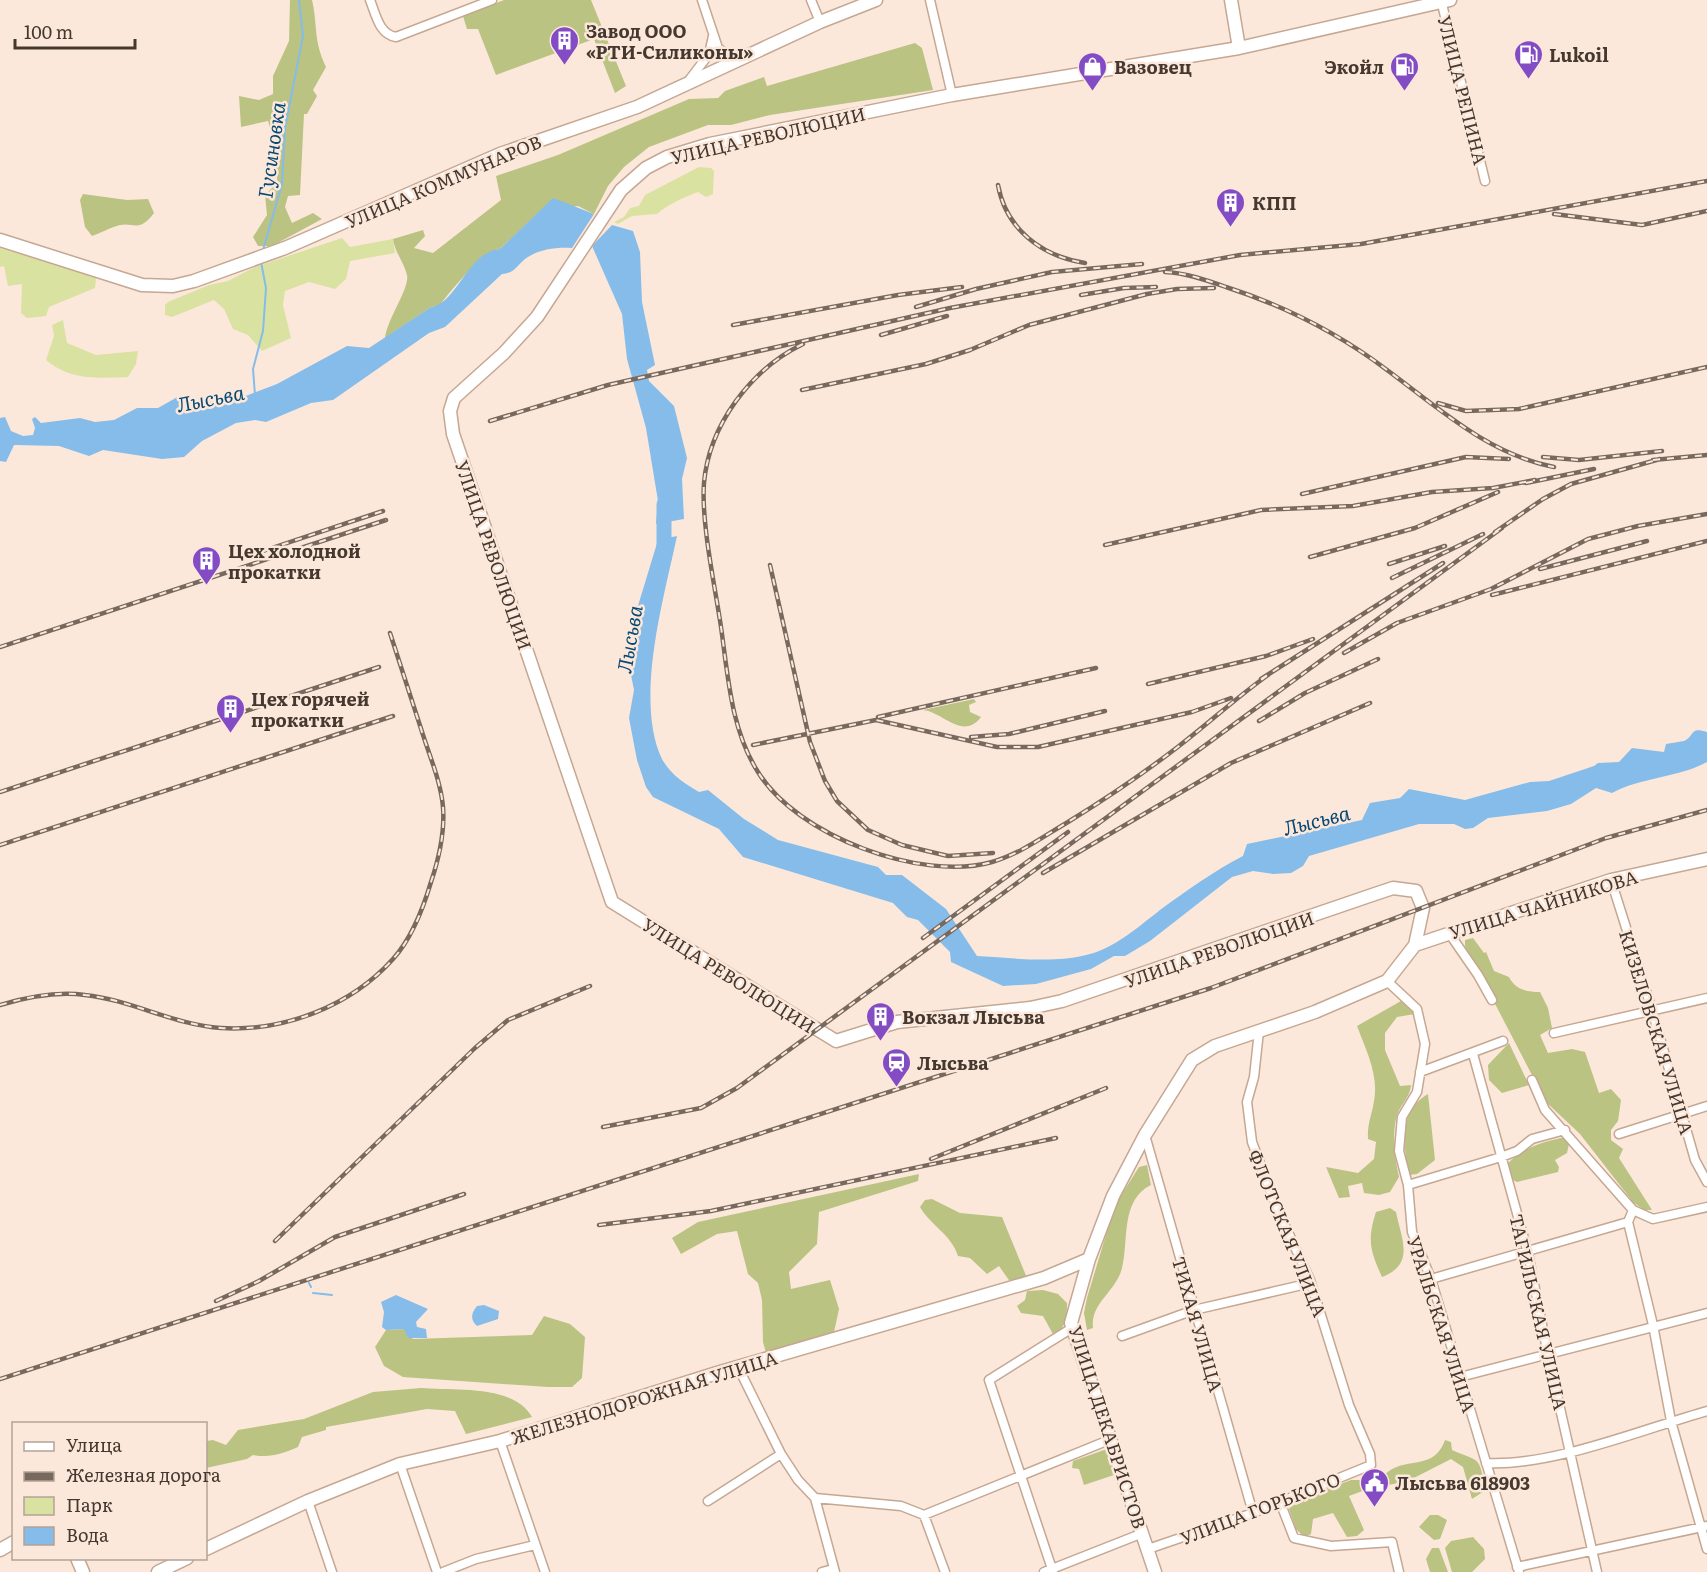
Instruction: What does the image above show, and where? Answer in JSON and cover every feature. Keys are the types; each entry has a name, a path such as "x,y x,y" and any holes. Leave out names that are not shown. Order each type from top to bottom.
{"street":[{"path":"370,0 382,30 387,35 396,37 492,0"},
{"path":"702,0 713,36 723,55 736,61"},
{"path":"811,0 820,22"},
{"name":"УЛИЦА КОММУНАРОВ","path":"0,240 155,288 194,281 285,248 500,154 637,107 820,22 876,0"},
{"path":"930,0 952,95"},
{"path":"1231,0 1239,48"},
{"name":"УЛИЦА РЕВОЛЮЦИИ","path":"1414,945 1423,908 1416,891 1393,888 1062,1001 1030,1008 897,1022 836,1041 612,902 450,419 454,398 528,328 572,268 621,190 652,164 690,149 952,95 1239,48 1444,1"},
{"name":"УЛИЦА РЕПИНА","path":"1444,1 1485,181"},
{"path":"687,82 698,73 709,54 713,36"},
{"name":"УЛИЦА ЧАЙНИКОВА","path":"1414,945 1611,880 1707,859"},
{"name":"КИЗЕЛОВСКАЯ УЛИЦА","path":"1611,880 1652,1010 1695,1160 1707,1182"},
{"path":"1449,933 1492,1000"},
{"name":"УЛИЦА ДЕКАБРИСТОВ","path":"1155,1572 1071,1323 1089,1259 1113,1196 1145,1135 1192,1060 1215,1046 1316,1012 1387,981 1414,945"},
{"name":"УРАЛЬСКАЯ УЛИЦА","path":"1387,981 1418,1009 1425,1044 1417,1092 1402,1117 1399,1152 1408,1185 1412,1232 1431,1279 1518,1569"},
{"path":"1554,1033 1707,998"},
{"name":"ФЛОТСКАЯ УЛИЦА","path":"1259,1031 1254,1077 1247,1102 1252,1142 1276,1208 1311,1283 1349,1405 1370,1454 1371,1465"},
{"path":"1420,1072 1503,1041"},
{"name":"ТАГИЛЬСКАЯ УЛИЦА","path":"1473,1054 1528,1253 1548,1355 1597,1572"},
{"path":"1532,1080 1545,1110 1633,1210 1653,1219 1707,1207"},
{"path":"1619,1134 1682,1112 1707,1106"},
{"path":"1408,1185 1501,1157 1517,1151 1532,1139 1564,1130"},
{"name":"ТИХАЯ УЛИЦА","path":"1145,1135 1253,1513"},
{"path":"1633,1210 1628,1222 1653,1325 1671,1421 1704,1527 1707,1549"},
{"path":"1431,1279 1528,1253 1628,1222"},
{"name":"ЖЕЛЕЗНОДОРОЖНАЯ УЛИЦА","path":"207,1549 308,1501 400,1464 500,1441 738,1367 1044,1278 1089,1259"},
{"path":"1122,1336 1194,1310 1311,1283"},
{"path":"1460,1377 1653,1325 1707,1313"},
{"path":"1072,1328 989,1380 1023,1475 1050,1571 1143,1533"},
{"path":"738,1367 781,1454 798,1480 815,1498 834,1570 822,1572"},
{"path":"1486,1463 1512,1464 1570,1451 1707,1411"},
{"path":"815,1498 901,1506 924,1515 1109,1440"},
{"path":"500,1441 545,1572"},
{"path":"708,1502 781,1454"},
{"path":"400,1464 437,1572"},
{"name":"УЛИЦА ГОРЬКОГО","path":"1148,1549 1253,1513 1371,1465"},
{"path":"308,1501 332,1572"},
{"path":"1280,1502 1294,1538 1331,1545 1392,1542 1399,1572"},
{"path":"924,1515 945,1572"},
{"path":"1518,1569 1592,1550 1704,1527"},
{"path":"443,1572 476,1559 535,1545"},
{"path":"158,1572 183,1560"}],"green space":[{"path":"290,0 312,0 317,41 326,67 313,90 317,96 307,114 304,114 300,195 288,196 285,207 292,223 313,213 322,219 272,246 258,246 253,237 267,215 265,195 277,181 275,161 268,121 241,127 239,96 259,100 273,94 273,76 289,41"},
{"path":"504,0 591,0 626,86 615,93 594,39 496,75 478,29 467,29 463,16"},
{"path":"915,43 922,48 933,90 770,115 731,125 708,125 649,147 624,167 608,186 594,214 578,206 539,212 500,249 485,256 476,264 439,306 431,307 385,338 407,281 406,270 393,239 423,230 425,236 414,248 433,253 501,200 496,176 558,155 689,99 718,98 725,91 764,77 767,86"},
{"path":"699,167 711,168 714,171 713,194 706,197 698,192 670,204 657,214 632,216 618,224 614,222 624,217 630,208 639,206 645,195"},
{"path":"83,194 127,200 148,199 154,213 140,225 120,225 92,236 85,227 80,200"},
{"path":"342,238 350,247 393,239 395,253 350,261 346,279 335,289 309,282 285,291 283,305 291,338 262,351 248,335 233,329 224,309 214,300 172,317 165,315 165,305 168,302 209,285 228,281 255,267"},
{"path":"0,247 96,278 95,288 49,307 46,316 27,318 21,313 22,284 8,286 4,266 0,267"},
{"path":"63,320 67,343 96,355 138,351 136,364 128,377 95,378 75,375 55,367 46,360 54,336 52,325"},
{"path":"974,699 976,702 969,705 970,712 981,717 974,724 967,726 960,726 923,710"},
{"path":"1473,938 1484,953 1486,952 1494,971 1509,977 1522,989 1540,992 1548,1008 1552,1028 1540,1035 1548,1053 1572,1049 1585,1052 1599,1093 1611,1089 1621,1100 1618,1121 1611,1130 1611,1140 1623,1149 1619,1158 1652,1210 1644,1210 1633,1202 1580,1134 1546,1102 1465,946 1465,940"},
{"path":"1401,1001 1415,1014 1397,1017 1385,1033 1385,1050 1400,1086 1411,1085 1409,1094 1397,1114 1395,1126 1394,1148 1399,1177 1390,1192 1379,1195 1364,1193 1362,1183 1348,1186 1350,1197 1339,1198 1326,1167 1358,1173 1374,1159 1376,1142 1368,1139 1375,1082 1368,1053 1357,1026"},
{"path":"1509,1043 1529,1085 1502,1093 1489,1080 1488,1065"},
{"path":"1428,1094 1435,1160 1417,1174 1409,1175 1404,1141 1407,1119 1418,1101"},
{"path":"1566,1137 1569,1144 1567,1153 1555,1160 1559,1167 1558,1172 1517,1182 1511,1179 1507,1164 1520,1153 1534,1146"},
{"path":"1147,1165 1151,1185 1134,1200 1130,1211 1122,1268 1115,1284 1095,1311 1093,1328 1087,1330 1084,1313 1087,1298 1115,1205 1139,1167"},
{"path":"919,1174 918,1181 819,1212 817,1244 789,1272 791,1289 830,1280 839,1309 834,1332 766,1353 763,1342 762,1300 758,1283 748,1274 737,1231 717,1234 681,1254 672,1238 698,1222"},
{"path":"932,1199 960,1213 1002,1217 1027,1278 1011,1283 999,1266 987,1274 970,1258 958,1256 951,1242 920,1207 925,1200"},
{"path":"1390,1208 1396,1212 1404,1250 1399,1265 1382,1277 1372,1252 1371,1230 1376,1212"},
{"path":"1043,1290 1058,1294 1067,1303 1065,1322 1054,1336 1043,1316 1021,1313 1017,1306 1025,1300 1027,1291"},
{"path":"544,1316 570,1324 585,1337 582,1378 572,1387 403,1377 384,1366 375,1347 386,1330 405,1329 413,1339 532,1335"},
{"path":"421,1388 482,1391 512,1399 523,1406 532,1417 466,1434 455,1411 427,1409 326,1427 326,1430 302,1437 298,1447 286,1452 271,1456 253,1455 247,1459 207,1468 207,1441 213,1440 226,1445 238,1430 304,1419 373,1392"},
{"path":"1445,1440 1451,1442 1452,1450 1474,1459 1480,1465 1486,1490 1472,1499 1463,1467 1451,1459 1408,1481 1388,1485 1382,1478 1399,1466 1433,1457"},
{"path":"1107,1449 1114,1475 1084,1485 1079,1469 1072,1468 1073,1461"},
{"path":"1351,1480 1368,1480 1368,1489 1349,1496 1364,1530 1357,1536 1347,1537 1333,1513 1313,1519 1311,1534 1304,1537 1296,1529 1289,1509 1295,1501"},
{"path":"1430,1515 1438,1515 1447,1520 1440,1539 1434,1540 1419,1527"},
{"path":"1473,1537 1484,1549 1485,1559 1472,1572 1452,1572 1445,1548 1451,1541"},
{"path":"1432,1548 1439,1548 1448,1572 1430,1572 1426,1559"}],"water":[{"path":"553,198 594,214 572,248 548,249 525,259 512,271 502,274 445,327 429,333 333,400 311,403 266,422 255,420 236,423 202,441 184,457 162,459 103,450 89,456 59,446 14,445 6,462 0,461 0,418 5,417 11,431 23,436 33,435 35,428 32,419 35,417 41,423 80,418 95,422 114,420 137,408 158,408 181,395 199,401 236,394 243,397 277,384 347,346 369,348 431,307 440,304 479,259 489,252 500,249"},
{"path":"612,225 633,231 640,252 642,302 655,365 647,370 649,381 674,406 687,458 682,479 684,519 656,524 658,501 646,428 627,359 622,314 592,246"},
{"path":"677,536 659,618 651,679 654,735 665,764 688,786 699,792 708,790 744,819 778,840 878,867 886,875 902,875 946,909 977,956 1048,960 1076,957 1099,951 1127,935 1221,868 1243,856 1247,844 1362,820 1370,803 1400,798 1409,789 1465,800 1530,782 1549,781 1598,763 1619,762 1632,748 1664,752 1666,744 1684,741 1697,730 1707,732 1707,762 1612,793 1596,788 1571,804 1547,811 1488,818 1473,828 1465,829 1454,824 1419,824 1309,856 1303,866 1291,873 1273,874 1253,871 1232,877 1150,941 1125,956 1114,956 1091,969 1036,984 1003,986 951,962 950,952 918,920 907,917 893,903 743,857 719,829 653,797 646,787 637,760 629,718 634,690 630,670 637,649 633,637 637,629 637,609 658,540"},
{"path":"396,1295 428,1309 416,1322 417,1327 426,1329 427,1338 408,1338 404,1329 386,1330 382,1327 384,1312 381,1302"},
{"path":"484,1305 499,1311 498,1319 477,1326 472,1319 473,1314 477,1306"}],"waterway":[{"name":"Гусиновка","path":"263,250 282,184 285,128 303,36 299,0"},
{"name":"Гусиновка","path":"255,395 253,369 263,331 266,288 261,262"},
{"name":"Лысьва","path":"664,504 664,558"},
{"path":"309,1283 311,1287"},
{"path":"313,1293 332,1295"}],"railway":[{"path":"490,421 608,385 950,308 1240,255 1361,244 1707,181"},
{"path":"998,185 1009,215 1028,238 1054,254 1085,263"},
{"path":"1554,214 1642,225 1707,211"},
{"path":"916,307 976,289 1052,272 1142,264"},
{"path":"1165,272 1188,275 1218,284 1269,303 1330,332 1486,441 1530,461 1554,467"},
{"path":"733,325 898,295 962,287"},
{"path":"1081,295 1124,288 1156,287"},
{"path":"802,390 926,364 970,350 1029,325 1147,294 1177,289 1214,288"},
{"path":"881,335 947,316"},
{"path":"803,344 766,368 736,401 714,440 704,483 709,555 736,721 749,756 758,772 776,795 801,816 830,834 897,859 931,865 963,866 992,862 1032,844 1125,785 1179,746 1268,675"},
{"path":"1438,403 1466,411 1519,409 1707,367"},
{"path":"1543,457 1579,460 1662,451"},
{"path":"1653,460 1707,455"},
{"path":"1302,494 1466,457 1509,459"},
{"path":"1495,532 1543,499 1571,484 1660,459"},
{"path":"1526,483 1594,469"},
{"path":"1105,545 1261,510 1353,506 1432,492 1493,488 1535,480"},
{"path":"1310,557 1415,528 1498,492"},
{"path":"242,558 383,511"},
{"path":"1344,653 1397,623 1491,589 1588,539 1638,526 1707,514"},
{"path":"0,647 386,520"},
{"path":"603,1127 701,1108 737,1088 1502,528"},
{"path":"1392,578 1483,534"},
{"path":"1540,569 1647,541"},
{"path":"1492,595 1707,541"},
{"path":"1389,564 1445,546"},
{"path":"1261,679 1443,563"},
{"path":"770,565 810,742 825,781 837,801 868,830 902,845 948,856 993,853"},
{"path":"0,1005 42,996 74,994 119,1002 204,1026 245,1028 269,1026 315,1013 337,1003 376,976 400,951 416,923 437,864 443,826 442,798 438,782 390,633"},
{"path":"1148,684 1266,656 1313,639"},
{"path":"1259,721 1305,693 1378,659"},
{"path":"0,792 379,667"},
{"path":"878,717 1096,668"},
{"path":"753,745 876,720 997,747 1038,747 1192,712 1231,698"},
{"path":"1043,873 1231,763 1370,703"},
{"path":"971,737 1009,734 1105,711"},
{"path":"0,845 393,716"},
{"path":"0,1379 1211,988 1606,838 1707,810"},
{"path":"923,938 1068,832"},
{"path":"275,1241 475,1048 508,1020 590,986"},
{"path":"931,1159 1106,1088"},
{"path":"599,1225 711,1211 1056,1138"},
{"path":"216,1301 259,1281 335,1237 464,1194"}],"place":[{"name":"Завод ООО «РТИ-Силиконы»","path":"565,66"},
{"name":"Lukoil","path":"1528,80"},
{"name":"Вазовец","path":"1093,92"},
{"name":"Экойл","path":"1405,92"},
{"name":"КПП","path":"1231,228"},
{"name":"Цех холодной прокатки","path":"207,586"},
{"name":"Цех горячей прокатки","path":"230,734"},
{"name":"Вокзал Лысьва","path":"881,1042"},
{"name":"Лысьва","path":"896,1088"},
{"name":"Лысьва 618903","path":"1374,1508"}]}
